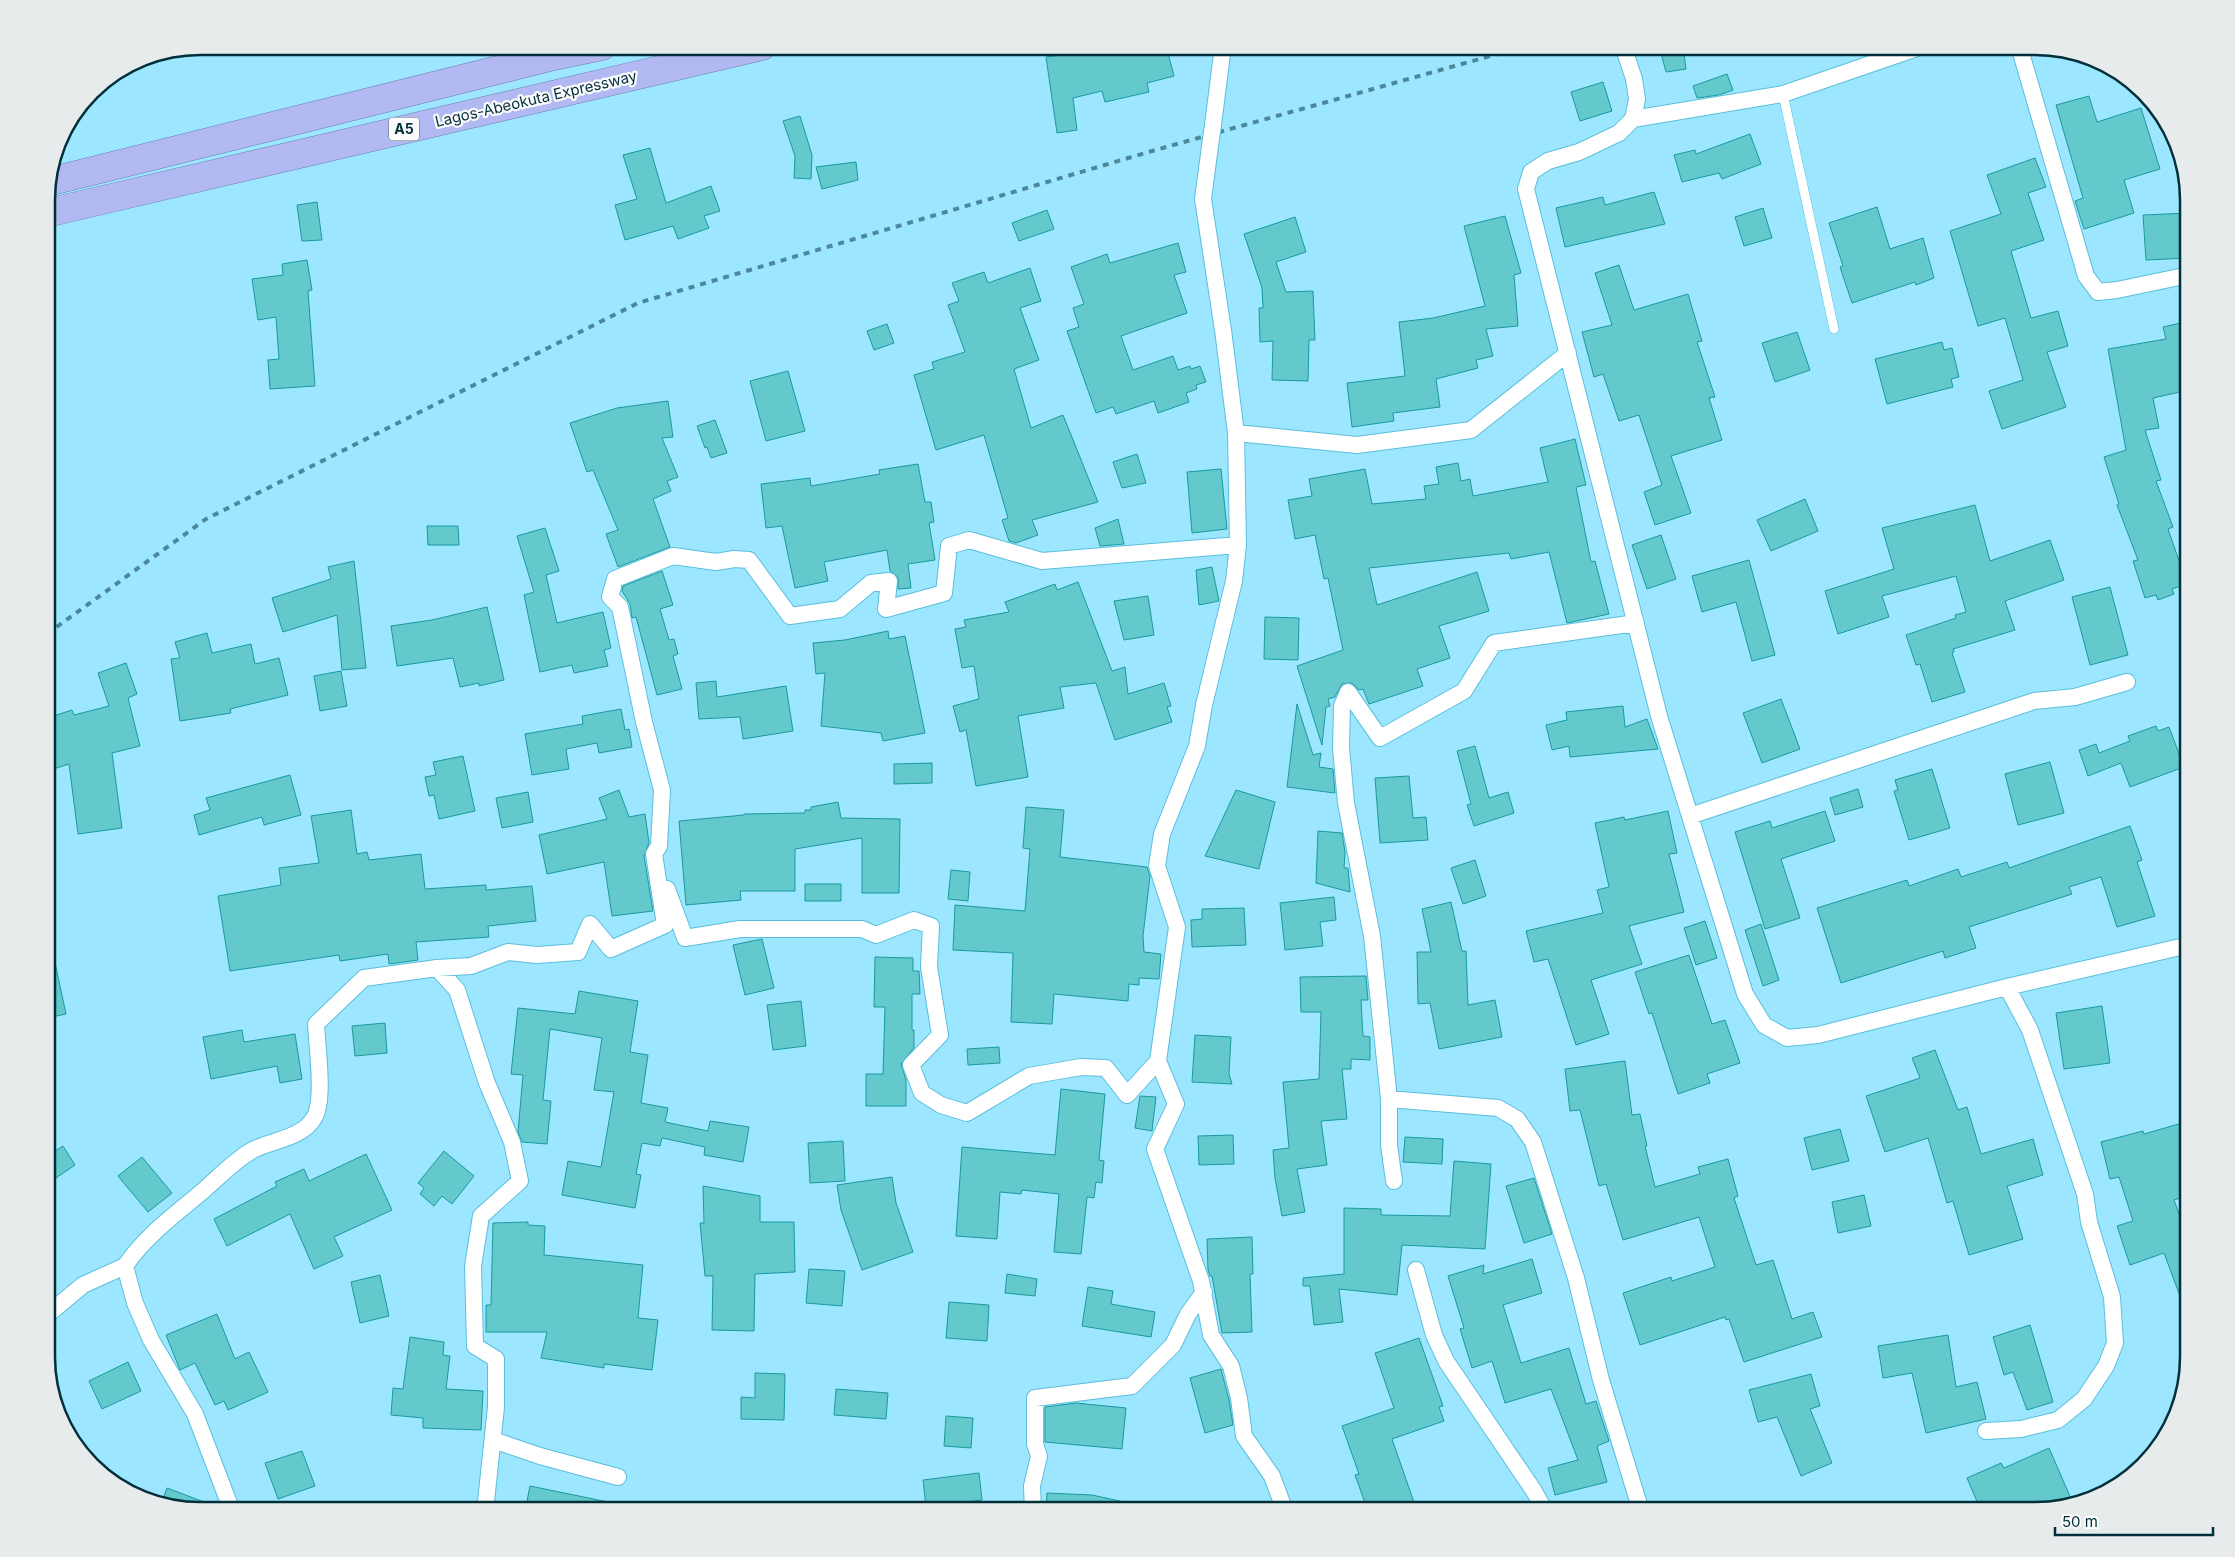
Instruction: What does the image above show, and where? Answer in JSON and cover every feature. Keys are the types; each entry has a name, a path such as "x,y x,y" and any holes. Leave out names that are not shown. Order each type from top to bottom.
{"highway":[{"name":"A5","path":"57,180 538,55"},
{"name":"Lagos-Abeokuta Expressway","path":"55,211 723,55"}],"street":[{"path":"1222,55 1203,199 1223,330 1236,433 1238,545 1234,582 1204,705 1197,746 1162,834 1157,866 1177,927 1158,1061 1176,1104 1155,1149 1204,1292 1211,1335 1231,1366 1239,1398 1244,1436 1272,1476 1282,1502"},
{"path":"1626,55 1634,79 1637,99 1632,119 1620,133 1579,152 1548,161 1531,172 1526,188 1659,716 1745,994 1764,1026 1787,1038 1818,1034 2007,987 2180,947"},
{"path":"1632,119 1783,94 1897,55"},
{"path":"2022,55 2086,276 2098,292 2180,278"},
{"path":"1236,433 1358,445 1471,430 1568,353"},
{"path":"55,1308 83,1285 125,1266 136,1250 155,1232 251,1151 286,1138 306,1127 315,1118 320,1100 316,1024 364,978 437,968 471,966 508,952 537,955 578,952 590,924 611,949 665,925 654,854 659,846 662,790 644,722 620,607 610,597 615,579 673,556 716,562 734,559 749,560 790,616 840,609 871,583 889,581 886,609 944,593 949,546 969,540 1042,562 1238,545"},
{"path":"1394,1180 1389,1145 1389,1099 1372,936 1345,794 1341,748 1342,706 1348,692 1380,738 1464,691 1494,642 1636,623"},
{"path":"1690,816 2034,700 2075,697 2127,682"},
{"path":"654,854 685,938 740,929 862,929 876,935 914,920 931,926 929,967 940,1035 911,1065 922,1093 941,1105 967,1113 1029,1076 1081,1067 1106,1068 1127,1095 1158,1061"},
{"path":"437,968 457,990 487,1083 512,1142 520,1181 481,1216 473,1266 475,1346 496,1359 496,1407 486,1502"},
{"path":"1986,1432 2021,1429 2058,1420 2084,1399 2106,1366 2116,1343 2112,1297 2089,1222 2085,1194 2030,1030 2007,987"},
{"path":"1389,1099 1498,1108 1517,1119 1533,1142 1576,1278 1601,1380 1638,1502"},
{"path":"125,1266 135,1303 151,1340 195,1414 229,1502"},
{"path":"1416,1270 1434,1335 1446,1361 1540,1502"},
{"path":"1033,1502 1032,1486 1040,1456 1035,1444 1035,1398 1132,1386 1172,1345 1188,1314 1204,1292"},
{"path":"493,1440 540,1456 618,1477"}],"lane":[{"path":"1783,94 1834,329"}],"building":[{"path":"1062,55 1168,55 1174,76 1147,83 1149,92 1105,102 1102,91 1073,98 1077,130 1057,133 1046,57"},
{"path":"1661,55 1684,55 1686,69 1666,72"},
{"path":"1727,74 1733,90 1719,95 1697,98 1693,86"},
{"path":"1603,82 1612,111 1580,121 1571,92"},
{"path":"2089,96 2097,122 2141,108 2160,169 2124,180 2134,213 2084,229 2075,201 2083,198 2056,105"},
{"path":"800,116 812,155 811,179 794,178 795,156 783,121"},
{"path":"1750,134 1761,164 1722,179 1719,173 1682,182 1674,155 1695,150 1696,154"},
{"path":"650,148 666,203 711,186 720,211 704,216 709,228 678,239 673,226 625,240 615,205 637,199 623,155"},
{"path":"2035,158 2046,187 2028,193 2044,240 2011,251 2031,318 2058,311 2068,346 2047,352 2066,407 2002,429 1989,391 2023,380 2005,318 1978,326 1950,231 2001,214 1987,175"},
{"path":"856,162 858,180 822,189 816,167"},
{"path":"1654,192 1665,224 1565,247 1556,208 1603,197 1605,205"},
{"path":"317,202 322,240 302,241 297,205"},
{"path":"1877,207 1890,249 1923,238 1934,278 1916,285 1915,282 1852,303 1840,267 1843,266 1829,223"},
{"path":"1763,208 1772,238 1744,246 1735,217"},
{"path":"1047,210 1054,229 1019,241 1012,223"},
{"path":"2180,213 2180,258 2146,260 2143,215"},
{"path":"1505,216 1521,273 1514,275 1518,326 1486,329 1493,356 1476,360 1478,368 1436,379 1440,407 1393,413 1394,421 1352,427 1347,383 1405,376 1399,322 1433,318 1485,306 1464,226"},
{"path":"1295,217 1306,252 1276,262 1286,292 1313,291 1315,340 1309,340 1308,381 1272,380 1273,341 1260,342 1259,308 1263,308 1262,288 1244,234"},
{"path":"1178,243 1186,272 1174,275 1187,313 1121,336 1133,370 1173,356 1178,370 1190,366 1191,369 1200,366 1206,382 1196,385 1197,389 1186,393 1189,402 1158,413 1154,401 1116,414 1113,407 1096,413 1067,331 1079,327 1073,308 1084,304 1071,267 1107,254 1110,263"},
{"path":"307,260 312,290 308,291 315,386 270,389 268,360 279,359 276,317 258,320 252,279 283,275 282,264"},
{"path":"1619,265 1634,310 1688,294 1702,341 1697,342 1715,397 1709,398 1722,440 1671,456 1691,513 1655,525 1644,492 1662,485 1639,415 1619,421 1603,374 1594,377 1582,332 1612,325 1595,273"},
{"path":"1030,268 1041,301 1020,308 1039,360 1014,369 1031,428 1063,415 1098,502 1032,520 1038,535 1016,543 1009,541 1002,520 1008,518 984,435 936,450 914,375 934,369 932,362 965,352 948,305 959,301 952,283 984,272 988,283"},
{"path":"2180,323 2180,392 2153,398 2159,428 2145,430 2161,480 2156,481 2173,527 2168,529 2180,564 2180,586 2172,589 2174,594 2158,600 2156,595 2145,598 2133,561 2138,560 2117,505 2119,504 2104,457 2126,450 2108,349 2166,339 2163,327"},
{"path":"887,324 894,343 874,350 867,331"},
{"path":"1797,332 1810,370 1775,382 1762,343"},
{"path":"1942,342 1944,350 1952,348 1959,377 1951,379 1953,387 1887,404 1875,359"},
{"path":"788,371 805,431 766,441 750,381"},
{"path":"668,401 673,437 662,438 678,477 667,481 671,491 653,499 670,547 618,567 606,534 618,530 593,470 587,472 570,423 617,408"},
{"path":"715,420 727,453 711,458 697,426"},
{"path":"1575,439 1586,485 1576,487 1591,562 1595,561 1609,614 1567,623 1549,552 1511,559 1509,553 1369,568 1377,605 1477,572 1489,611 1439,626 1450,658 1417,669 1423,686 1369,704 1363,689 1359,690 1352,683 1342,684 1335,697 1328,699 1330,706 1326,707 1322,745 1297,666 1343,650 1328,578 1324,579 1315,535 1295,539 1288,500 1312,496 1309,479 1365,469 1372,504 1426,499 1424,486 1439,484 1436,467 1458,463 1461,481 1470,479 1473,496 1548,482 1540,448"},
{"path":"1137,454 1146,483 1122,488 1113,462"},
{"path":"918,464 925,502 931,502 934,522 929,523 935,560 908,564 911,588 898,589 898,577 890,571 887,550 824,562 828,581 795,588 782,526 766,528 761,484 810,478 811,486 880,474 879,470"},
{"path":"1221,469 1227,529 1192,533 1187,472"},
{"path":"1805,499 1818,531 1771,551 1757,520"},
{"path":"1975,505 1990,561 2050,540 2064,580 2005,601 2015,630 1953,649 1954,652 1952,653 1965,692 1932,702 1920,664 1916,665 1906,635 1956,618 1955,615 1966,612 1956,576 1882,596 1889,617 1838,634 1825,591 1894,569 1882,528"},
{"path":"1118,519 1124,544 1100,546 1095,528"},
{"path":"427,526 458,526 459,545 428,545"},
{"path":"545,528 559,571 546,575 557,623 603,612 611,648 604,650 608,666 574,673 572,665 540,672 524,595 534,592 517,536"},
{"path":"1661,535 1676,579 1647,589 1632,545"},
{"path":"1749,560 1775,655 1752,661 1736,602 1702,612 1692,576"},
{"path":"354,561 366,668 342,670 337,615 283,632 272,598 331,579 328,567"},
{"path":"1212,567 1219,601 1199,605 1196,570"},
{"path":"662,571 673,605 660,609 669,640 674,639 678,654 673,656 682,689 657,695 636,617 632,618 630,604 622,591 623,586"},
{"path":"1078,582 1112,671 1125,667 1128,694 1164,683 1171,706 1167,707 1172,722 1115,740 1096,683 1060,687 1064,708 1018,716 1028,777 976,786 966,730 960,732 953,706 979,699 974,666 962,668 955,629 966,627 964,620 1009,612 1005,602 1055,584 1057,590"},
{"path":"2110,587 2128,655 2090,665 2072,597"},
{"path":"1148,596 1154,635 1124,640 1114,601"},
{"path":"487,607 504,680 479,686 479,683 460,687 453,658 397,666 391,626 432,620"},
{"path":"1265,617 1299,618 1298,660 1264,659"},
{"path":"888,631 889,639 905,636 925,733 883,741 881,733 821,726 825,673 816,674 813,643 845,640"},
{"path":"207,633 212,653 251,644 255,664 279,658 288,695 230,709 231,713 180,721 171,659 180,658 175,642"},
{"path":"126,663 137,694 128,698 140,746 112,753 122,828 78,834 69,764 55,768 55,715 72,710 74,715 109,706 98,673"},
{"path":"341,671 347,706 320,711 314,676"},
{"path":"716,681 717,697 786,686 793,731 743,739 740,717 699,719 696,683"},
{"path":"1781,699 1800,749 1762,763 1743,713"},
{"path":"1297,704 1313,755 1321,753 1319,767 1333,769 1335,793 1287,787"},
{"path":"1623,706 1625,727 1647,719 1658,749 1570,757 1569,746 1552,750 1546,725 1567,720 1566,712"},
{"path":"621,709 625,730 629,729 632,747 599,753 597,743 566,749 569,769 532,775 525,734 583,724 582,716"},
{"path":"2156,726 2158,731 2169,727 2180,756 2180,768 2130,787 2121,763 2088,776 2079,750 2096,744 2099,753 2130,741 2128,736"},
{"path":"1475,746 1489,798 1508,792 1514,813 1474,826 1467,805 1471,804 1457,751"},
{"path":"463,756 475,811 439,819 434,795 429,796 425,777 436,775 433,762"},
{"path":"2050,762 2064,813 2018,825 2005,774"},
{"path":"932,763 932,783 894,784 894,764"},
{"path":"1932,769 1950,828 1909,840 1894,791 1898,790 1895,780"},
{"path":"290,775 301,815 264,825 262,817 199,835 194,815 210,810 206,798"},
{"path":"1409,776 1413,818 1426,817 1428,840 1380,843 1375,778"},
{"path":"1858,789 1863,807 1835,815 1830,798"},
{"path":"619,790 629,817 645,814 649,843 644,856 653,911 612,916 604,862 547,874 539,835 607,819 599,798"},
{"path":"1236,790 1275,802 1259,869 1205,856"},
{"path":"528,792 533,822 502,828 496,798"},
{"path":"838,802 841,818 900,819 899,893 862,893 862,838 795,849 795,891 740,891 741,900 686,905 679,821 744,814 805,813 805,810 811,810 811,807"},
{"path":"1026,807 1064,810 1060,857 1147,867 1150,876 1143,936 1144,952 1161,954 1159,979 1139,978 1139,985 1129,984 1128,1001 1054,994 1052,1024 1011,1022 1013,953 953,950 955,905 1025,911 1030,849 1023,848"},
{"path":"351,810 357,854 367,852 369,860 421,854 425,889 486,885 486,890 532,886 536,921 488,926 489,937 416,942 418,960 389,964 388,954 340,961 339,955 230,971 218,896 281,885 279,868 319,863 311,816"},
{"path":"1668,811 1677,853 1669,854 1684,912 1629,926 1642,964 1591,980 1609,1034 1576,1045 1548,959 1534,962 1526,931 1603,913 1597,890 1609,887 1595,823 1624,817 1625,820"},
{"path":"1825,811 1835,841 1781,859 1800,918 1765,929 1735,832 1770,821 1772,828"},
{"path":"2130,826 2142,860 2137,862 2155,916 2117,927 2101,877 2069,887 2072,894 1969,927 1976,948 1945,958 1943,951 1841,983 1817,908 1907,880 1909,886 1958,869 1961,877 2007,862 2009,868"},
{"path":"1318,831 1342,833 1345,852 1344,868 1348,868 1350,892 1316,883"},
{"path":"1475,860 1486,896 1463,904 1451,868"},
{"path":"951,870 970,872 968,901 948,899"},
{"path":"805,884 841,884 841,901 805,901"},
{"path":"1334,897 1336,920 1320,922 1323,946 1285,950 1280,903"},
{"path":"1451,902 1462,951 1466,951 1468,1005 1495,1000 1502,1037 1439,1049 1430,1003 1418,1004 1417,952 1431,952 1422,909"},
{"path":"1244,908 1246,945 1192,947 1191,920 1202,919 1202,909"},
{"path":"1705,921 1717,958 1696,965 1684,928"},
{"path":"1761,924 1779,980 1763,986 1745,930"},
{"path":"762,939 774,988 745,995 733,945"},
{"path":"1689,955 1712,1024 1725,1020 1740,1063 1707,1074 1710,1083 1678,1094 1652,1013 1649,1014 1635,972"},
{"path":"875,957 913,958 913,971 919,971 920,994 912,994 914,1048 901,1064 906,1080 906,1106 866,1106 866,1074 883,1074 885,1007 874,1007"},
{"path":"55,963 66,1014 55,1016"},
{"path":"1366,976 1368,1000 1361,1000 1363,1036 1370,1037 1370,1060 1351,1059 1351,1069 1342,1069 1347,1119 1321,1121 1327,1165 1297,1169 1305,1212 1282,1216 1275,1178 1273,1150 1289,1148 1283,1082 1319,1079 1321,1012 1301,1012 1300,977"},
{"path":"579,991 638,1001 630,1052 648,1055 641,1103 668,1108 665,1122 708,1131 710,1121 749,1127 743,1162 704,1155 705,1147 662,1138 660,1146 642,1143 636,1174 641,1175 635,1208 562,1195 568,1161 601,1167 614,1092 594,1090 602,1038 550,1029 543,1100 551,1101 547,1144 522,1142 518,1132 523,1075 511,1074 518,1008 575,1014"},
{"path":"801,1001 806,1046 773,1050 767,1005"},
{"path":"2102,1006 2110,1063 2064,1069 2056,1013"},
{"path":"385,1023 387,1053 355,1056 352,1026"},
{"path":"242,1030 244,1042 295,1034 302,1079 280,1083 277,1066 211,1079 203,1037"},
{"path":"1195,1035 1231,1037 1229,1074 1232,1084 1192,1082"},
{"path":"999,1047 1000,1063 968,1065 967,1049"},
{"path":"1935,1050 1958,1110 1967,1107 1981,1154 2033,1139 2043,1175 2007,1186 2023,1239 1969,1255 1953,1201 1947,1203 1928,1138 1885,1152 1866,1096 1920,1078 1912,1058"},
{"path":"1625,1061 1632,1115 1640,1114 1647,1146 1645,1146 1655,1187 1700,1174 1698,1167 1728,1159 1738,1196 1734,1198 1756,1265 1773,1260 1792,1319 1813,1312 1822,1337 1744,1362 1729,1319 1726,1320 1725,1317 1640,1345 1623,1293 1671,1277 1672,1281 1715,1267 1699,1217 1623,1240 1606,1184 1599,1186 1580,1110 1570,1111 1565,1069"},
{"path":"1061,1089 1105,1094 1099,1160 1104,1161 1102,1183 1096,1182 1094,1198 1087,1197 1081,1254 1054,1252 1059,1194 1022,1190 1021,1194 1000,1192 997,1239 956,1236 962,1147 1055,1155"},
{"path":"1140,1096 1156,1097 1152,1131 1135,1128"},
{"path":"2180,1124 2180,1198 2174,1200 2180,1217 2180,1296 2164,1253 2130,1265 2117,1226 2133,1221 2119,1177 2110,1179 2101,1142 2143,1131 2144,1134"},
{"path":"1840,1129 1849,1161 1812,1170 1804,1138"},
{"path":"1233,1135 1234,1164 1199,1165 1198,1136"},
{"path":"1405,1137 1443,1139 1442,1164 1403,1162"},
{"path":"843,1141 845,1181 810,1183 808,1143"},
{"path":"63,1146 75,1165 55,1179 55,1151"},
{"path":"444,1151 474,1176 452,1204 442,1196 434,1206 420,1194 424,1188 418,1183"},
{"path":"366,1154 392,1210 334,1237 343,1256 314,1269 290,1214 227,1246 214,1219 277,1186 275,1182 304,1169 309,1181"},
{"path":"142,1157 172,1193 148,1212 118,1176"},
{"path":"1454,1161 1491,1164 1485,1249 1402,1245 1397,1295 1339,1289 1343,1322 1314,1325 1310,1286 1303,1286 1303,1278 1344,1274 1344,1208 1381,1209 1381,1215 1450,1216"},
{"path":"892,1177 896,1203 913,1252 862,1270 841,1210 837,1185"},
{"path":"1534,1178 1552,1234 1524,1243 1506,1186"},
{"path":"703,1186 760,1196 760,1222 794,1222 795,1272 755,1274 754,1331 712,1330 713,1276 705,1276 700,1223 704,1223"},
{"path":"1864,1195 1871,1226 1838,1233 1832,1202"},
{"path":"528,1222 528,1225 545,1226 544,1255 643,1265 638,1318 658,1320 652,1370 604,1364 604,1368 541,1358 547,1332 486,1332 486,1305 491,1305 493,1223"},
{"path":"1252,1237 1253,1274 1250,1274 1252,1332 1222,1333 1212,1276 1210,1276 1208,1270 1207,1239"},
{"path":"1532,1259 1542,1293 1503,1305 1521,1363 1569,1348 1586,1404 1596,1401 1609,1441 1597,1446 1607,1482 1555,1495 1548,1468 1578,1460 1551,1389 1505,1403 1492,1361 1472,1368 1460,1329 1464,1328 1448,1276 1484,1265 1483,1274"},
{"path":"809,1269 845,1271 842,1306 806,1303"},
{"path":"1007,1274 1037,1279 1035,1296 1005,1293"},
{"path":"380,1275 389,1316 360,1323 351,1282"},
{"path":"1088,1287 1113,1291 1111,1304 1155,1312 1151,1337 1082,1326"},
{"path":"949,1302 989,1305 987,1341 946,1338"},
{"path":"217,1314 235,1359 249,1352 268,1392 228,1410 224,1401 215,1405 195,1363 180,1370 166,1335"},
{"path":"2030,1325 2053,1402 2027,1410 2013,1372 2004,1375 1993,1337"},
{"path":"1948,1335 1956,1387 1977,1382 1986,1419 1926,1433 1912,1373 1883,1378 1878,1346"},
{"path":"410,1337 444,1342 443,1355 450,1356 446,1389 483,1391 481,1430 423,1428 423,1418 391,1415 393,1388 403,1389"},
{"path":"1419,1338 1443,1406 1439,1407 1444,1421 1392,1439 1414,1502 1365,1502 1355,1475 1359,1474 1342,1426 1394,1408 1375,1353"},
{"path":"128,1362 141,1391 102,1409 89,1381"},
{"path":"1221,1369 1233,1425 1205,1433 1190,1378"},
{"path":"755,1373 785,1374 784,1420 741,1419 741,1397 755,1398"},
{"path":"1811,1374 1820,1406 1810,1409 1832,1463 1801,1476 1777,1417 1758,1422 1749,1390"},
{"path":"836,1389 888,1393 886,1419 834,1415"},
{"path":"1076,1403 1126,1408 1122,1449 1045,1442 1045,1407"},
{"path":"946,1416 973,1418 971,1448 944,1446"},
{"path":"2049,1448 2070,1498 2035,1502 1977,1502 1967,1478 2001,1463 2004,1468"},
{"path":"302,1451 315,1486 278,1499 265,1463"},
{"path":"979,1473 982,1500 925,1502 923,1480"},
{"path":"530,1486 608,1502 527,1502"},
{"path":"167,1488 204,1502 181,1501 164,1497"},
{"path":"1047,1493 1092,1495 1124,1502 1046,1502"}],"railway":[{"path":"55,628 206,519 638,303 1152,151 1494,55"}]}
